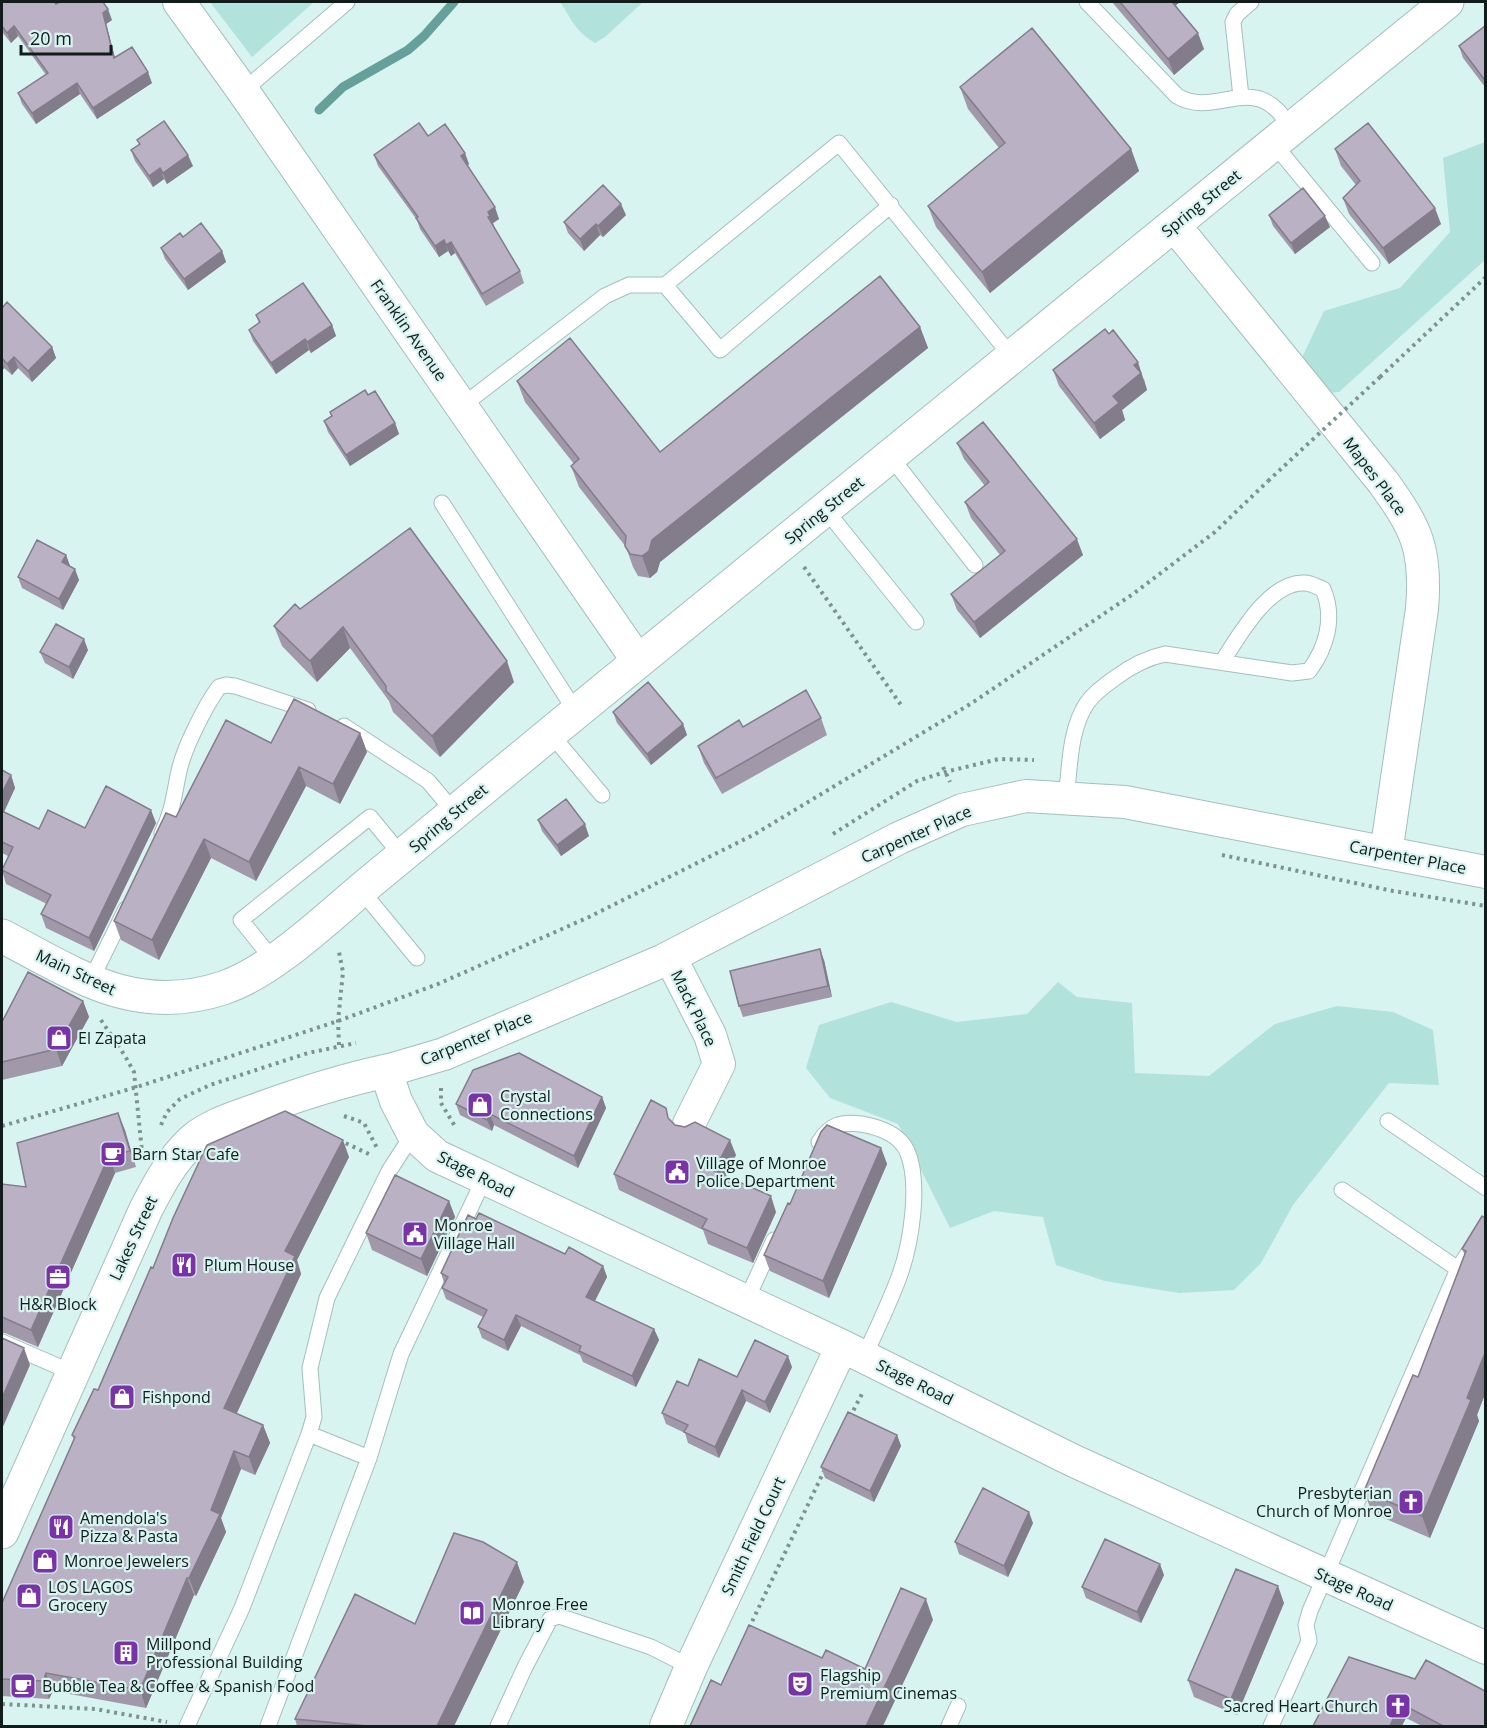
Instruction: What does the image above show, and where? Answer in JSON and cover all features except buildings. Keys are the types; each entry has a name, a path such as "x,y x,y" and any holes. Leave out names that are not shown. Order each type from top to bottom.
{"street":[{"name":"Franklin Avenue","path":"179,2 638,661"},
{"name":"Spring Street","path":"190,997 238,983 259,972 1447,2"},
{"name":"Mapes Place","path":"1174,225 1383,482 1399,504 1418,541 1424,584 1422,609 1386,853"},
{"name":"Carpenter Place","path":"386,1071 444,1054 670,957 899,838 962,810 1026,796 1125,802 1485,872"},
{"name":"Main Street","path":"2,936 104,988 154,999 190,997"},
{"name":"Mack Place","path":"670,957 710,1035 719,1064 689,1124"},
{"name":"Stage Road","path":"386,1071 396,1101 413,1134 437,1156 853,1352 1074,1461 1485,1648"},
{"name":"Lakes Street","path":"2,1532 71,1372 160,1181 173,1162 194,1139 215,1126 301,1094 386,1071"},
{"name":"Smith Field Court","path":"666,1726 691,1667 853,1352"}],"lane":[{"path":"243,91 347,2"},
{"path":"1087,2 1177,96 1187,102 1198,104 1242,97 1256,98 1279,111 1282,137 1372,263"},
{"path":"1242,97 1233,22 1237,14 1251,2"},
{"path":"462,406 605,296 628,285 665,285 839,143 1012,357"},
{"path":"665,285 720,350 891,205"},
{"path":"890,456 975,565"},
{"path":"441,503 576,712"},
{"path":"825,508 916,622"},
{"path":"1066,799 1073,742 1079,720 1087,702 1105,685 1126,669 1148,657 1165,654 1292,673 1310,670 1321,656 1328,634 1329,604 1323,589 1307,582 1292,584 1271,597 1253,615 1222,662"},
{"path":"158,842 173,807 184,752 219,687 226,685 326,717 351,730 423,777 454,813"},
{"path":"550,734 602,795"},
{"path":"273,960 240,920 370,817 402,856"},
{"path":"361,890 417,958"},
{"path":"90,982 133,894"},
{"path":"1388,1121 1485,1188"},
{"path":"812,1158 826,1131 842,1123 859,1123 892,1134 906,1150 914,1176 911,1230 900,1276 853,1352"},
{"path":"188,1726 242,1608 309,1434 314,1417 310,1368 327,1298 389,1171 413,1134"},
{"path":"267,1726 369,1458 401,1354 484,1179"},
{"path":"1342,1190 1458,1269"},
{"path":"1271,1726 1309,1641 1306,1625 1310,1611 1458,1269 1485,1225"},
{"path":"746,1301 779,1230"},
{"path":"2,1342 71,1372"},
{"path":"309,1434 369,1458"},
{"path":"498,1726 550,1619 559,1616 651,1647 691,1667"},
{"path":"949,1726 958,1706"}],"path":[{"path":"2,1126 137,1087 338,1021 438,984 589,917 755,834 972,703 1133,594 1215,532 1485,277"},
{"path":"804,567 901,705"},
{"path":"833,835 917,781 999,759 1035,760"},
{"path":"1220,855 1393,891 1485,906"},
{"path":"339,951 343,972 338,1021 339,1052"},
{"path":"98,1016 134,1072 143,1156"},
{"path":"159,1131 166,1112 180,1099 210,1085 308,1053 339,1045 359,1043"},
{"path":"335,1118 346,1116 364,1123 379,1152"},
{"path":"847,1424 862,1392 871,1389"},
{"path":"745,1637 826,1467"},
{"path":"2,1704 94,1709 188,1726"}],"shaded area":[{"path":"210,2 314,2 252,57"},
{"path":"560,2 643,2 605,37 595,43 578,29"},
{"path":"1485,142 1485,260 1339,392 1325,393 1299,364 1324,311 1400,288 1450,232 1443,158"},
{"path":"1058,982 1077,997 1132,1003 1135,1073 1209,1076 1275,1024 1337,1006 1393,1012 1433,1030 1439,1085 1389,1083 1293,1205 1261,1263 1234,1290 1179,1293 1105,1281 1056,1265 1043,1217 994,1211 950,1228 898,1124 830,1098 806,1068 819,1025 891,1002 957,1022 1027,1014"}],"waterway":[{"path":"319,110 343,87 408,50 424,36 454,2"}],"place":[{"name":"El Zapata","path":"59,1038"},
{"name":"Crystal Connections","path":"480,1105"},
{"name":"Barn Star Cafe","path":"113,1154"},
{"name":"Village of Monroe Police Department","path":"677,1172"},
{"name":"Monroe Village Hall","path":"415,1234"},
{"name":"Plum House","path":"184,1265"},
{"name":"H&R Block","path":"58,1277"},
{"name":"Fishpond","path":"122,1397"},
{"name":"Presbyterian Church of Monroe","path":"1411,1502"},
{"name":"Amendola's Pizza & Pasta","path":"61,1527"},
{"name":"Monroe Jewelers","path":"45,1561"},
{"name":"LOS LAGOS Grocery","path":"29,1596"},
{"name":"Monroe Free Library","path":"472,1613"},
{"name":"Millpond Professional Building","path":"126,1653"},
{"name":"Flagship Premium Cinemas","path":"800,1684"},
{"name":"Bubble Tea & Coffee & Spanish Food","path":"23,1686"},
{"name":"Sacred Heart Church","path":"1398,1706"}]}
